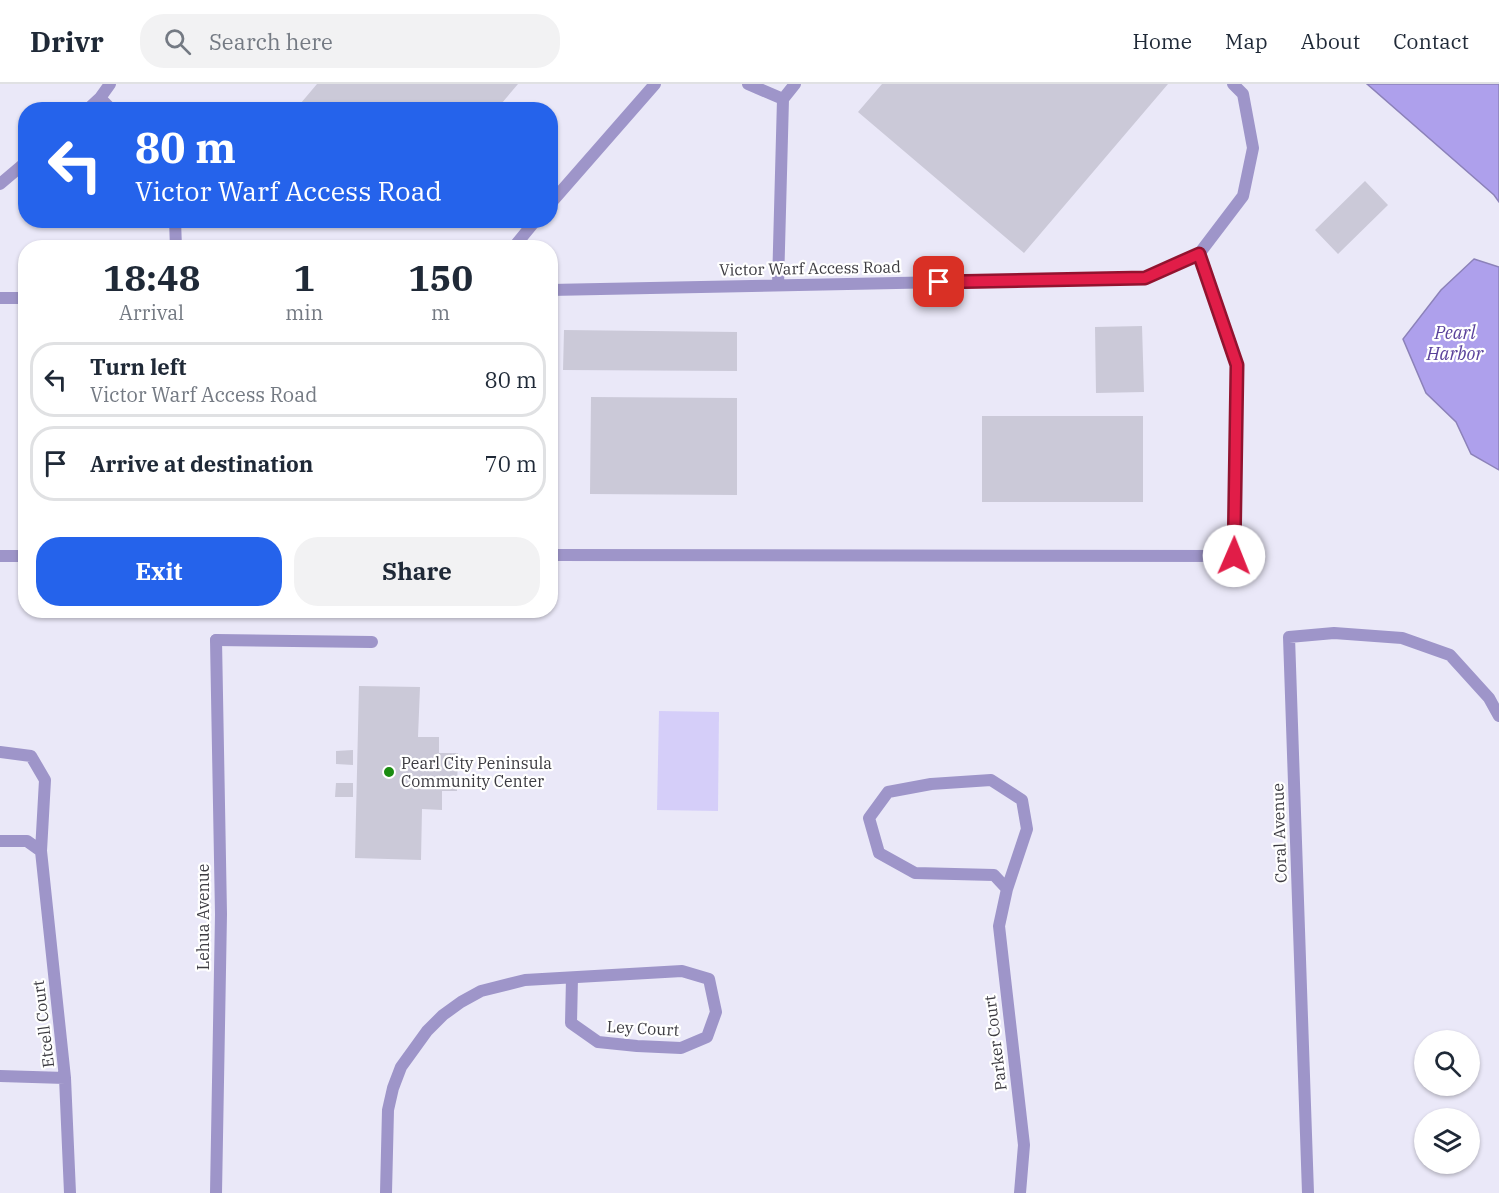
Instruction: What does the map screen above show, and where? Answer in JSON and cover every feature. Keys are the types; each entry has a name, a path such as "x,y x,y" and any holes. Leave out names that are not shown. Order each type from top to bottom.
{"street":[{"path":"96,102 110,84"},
{"path":"558,195 655,84"},
{"path":"748,84 783,99"},
{"path":"778,285 783,99 795,84"},
{"name":"Victor Warf Access Road","path":"558,290 1145,278 1199,254 1243,196 1253,148 1243,94 1233,84"},
{"path":"100,98 104,102"},
{"path":"0,184 18,169"},
{"path":"520,240 529,228"},
{"path":"558,555 1234,556 1237,365 1199,254"},
{"path":"0,298 18,298"},
{"path":"0,556 18,556"},
{"name":"Coral Avenue","path":"1308,1193 1289,636 1334,633 1402,638 1450,654 1489,698 1499,716"},
{"name":"Lehua Avenue","path":"216,1193 221,914 216,640 372,642"},
{"name":"Etcell Court","path":"0,752 31,756 45,780 41,851 65,1078 70,1193"},
{"name":"Parker Court","path":"1006,889 994,875 915,873 879,854 869,818 888,792 931,784 991,780 1022,800 1027,829 1006,889 999,926 1024,1145 1020,1193"},
{"path":"0,840 27,841 41,851"},
{"name":"Ley Court","path":"386,1193 388,1110 401,1067 427,1030 443,1015 481,991 525,980 682,971 709,979 716,1012 707,1037 681,1048 598,1042 571,1023 572,978"},
{"path":"0,1076 65,1078"}],"shaded area":[{"path":"659,711 719,712 718,811 657,810"}],"water":[{"path":"1367,84 1499,84 1499,202 1494,195"},
{"name":"Pearl Harbor","path":"1474,259 1499,267 1499,470 1471,454 1456,422 1426,393 1403,339 1441,290"}],"building":[{"path":"317,84 518,84 503,102 302,102"},
{"path":"882,84 1168,84 1024,253 858,112"},
{"path":"1365,181 1388,205 1338,254 1315,230"},
{"path":"1142,326 1144,392 1096,393 1095,327"},
{"path":"564,330 737,332 737,371 563,370"},
{"path":"591,397 737,398 737,495 590,494"},
{"path":"982,416 1143,416 1143,502 982,502"},
{"name":"Pearl City Peninsula Community Center","path":"359,686 420,687 418,737 439,737 439,753 458,753 457,791 442,791 442,810 422,809 421,860 355,858"},
{"path":"353,750 353,765 336,764 336,751"},
{"path":"336,783 353,783 353,797 335,797"}],"place":[{"name":"Pearl City Peninsula Community Center","path":"389,772"}],"route":[{"path":"939,282 1145,278 1199,254 1237,365 1234,556"}]}
